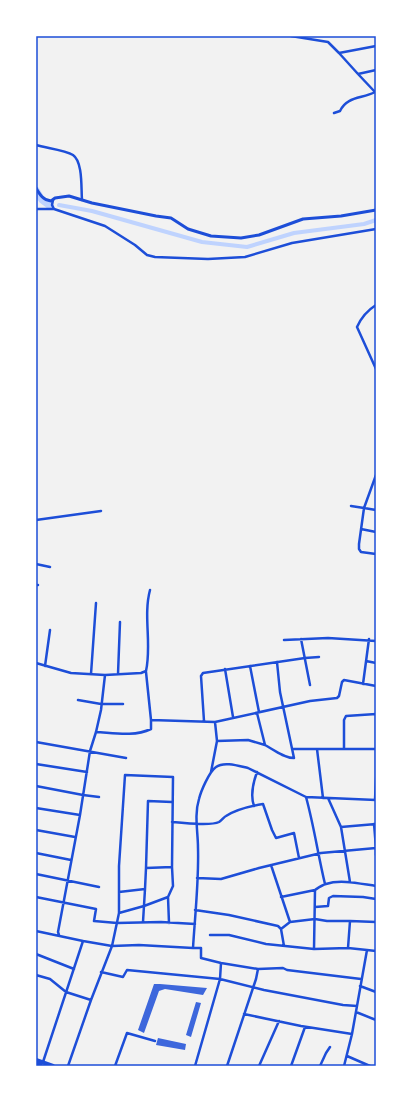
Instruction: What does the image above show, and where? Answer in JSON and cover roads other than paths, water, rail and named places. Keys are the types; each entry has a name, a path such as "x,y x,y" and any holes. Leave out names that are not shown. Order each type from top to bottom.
{"highway":[{"path":"36,1060 42,1065"},
{"path":"36,1064 54,1066"}],"street":[{"path":"292,36 328,42 375,92 368,96 349,100 340,110 334,113"},
{"path":"339,53 376,46"},
{"path":"358,74 376,70"},
{"path":"36,145 71,154 76,158 80,170 82,200"},
{"path":"36,188 44,199 53,200 55,198 68,196 92,203 172,218 188,229 211,236 241,238 259,235 303,219 341,216 376,210"},
{"path":"53,200 52,205 54,209"},
{"path":"36,209 54,209 105,226 135,245 147,255 155,257 208,259 245,257 292,243 376,229"},
{"path":"376,305 367,312 360,321 358,327 376,369"},
{"path":"376,475 364,508 359,549 361,552 376,554"},
{"path":"351,506 376,510"},
{"path":"36,520 101,511"},
{"path":"361,529 376,532"},
{"path":"36,564 50,566"},
{"path":"96,732 127,734 151,729 146,671 148,648 148,598 150,590"},
{"path":"91,674 96,604"},
{"path":"118,674 120,622"},
{"path":"45,666 50,630"},
{"path":"284,640 328,638 369,639 376,641"},
{"path":"301,639 310,685"},
{"path":"362,684 369,639"},
{"path":"204,721 202,674 319,657"},
{"path":"366,661 376,663"},
{"path":"217,741 248,740 265,745 293,758 295,756 283,707 277,662"},
{"path":"36,663 70,673 105,675 141,673 146,671"},
{"path":"250,666 265,745"},
{"path":"225,670 233,717"},
{"path":"59,935 58,932 63,902 80,815 90,751 96,732 105,675"},
{"path":"151,720 215,722 310,701 337,698 344,680 376,686"},
{"path":"78,700 101,704 123,704"},
{"path":"211,772 217,766 239,766 256,772 306,797 376,800 376,714 346,716 344,720 344,749"},
{"path":"193,948 199,799 211,772 217,741 215,722"},
{"path":"36,742 126,758"},
{"path":"293,749 376,749"},
{"path":"317,749 323,798"},
{"path":"36,764 87,772"},
{"path":"254,806 252,797 256,772"},
{"path":"68,1066 90,1000 112,946 119,913 119,866 125,775 173,776 173,886 168,897 169,922"},
{"path":"36,786 99,797"},
{"path":"306,797 325,884"},
{"path":"328,798 341,827 350,882"},
{"path":"143,922 148,801 172,802"},
{"path":"172,822 197,824 219,822 225,816 232,813 263,804 276,838 294,833 299,858"},
{"path":"36,808 80,815"},
{"path":"341,827 375,824 376,855"},
{"path":"36,830 75,837"},
{"path":"197,878 221,879 318,854 345,850 376,848"},
{"path":"36,853 71,860"},
{"path":"271,865 290,922"},
{"path":"146,868 172,867"},
{"path":"36,874 99,887"},
{"path":"281,897 315,890 325,884 350,882 376,886"},
{"path":"119,892 145,889"},
{"path":"314,949 315,890"},
{"path":"315,907 328,906 329,898 333,896 376,899"},
{"path":"36,897 96,908 94,921 117,923 169,922 195,924"},
{"path":"119,913 168,897"},
{"path":"195,910 240,917 278,926 281,929 284,946"},
{"path":"281,929 290,922 314,918 327,922 376,922"},
{"path":"348,948 350,921"},
{"path":"36,931 59,935 83,942 112,946 201,948 201,958 221,963 258,969 283,968 286,970 361,979"},
{"path":"210,935 229,935 266,944 314,949 348,948 376,951"},
{"path":"42,1065 83,942"},
{"path":"344,1066 352,1034 367,950"},
{"path":"36,954 74,969"},
{"path":"195,1066 220,979 221,963"},
{"path":"227,1066 258,969"},
{"path":"101,972 123,977 127,970 220,979 253,988 343,1005 357,1006"},
{"path":"36,975 50,979 66,992 90,1000"},
{"path":"360,986 376,992"},
{"path":"356,1012 376,1020"},
{"path":"244,1014 305,1027 352,1034"},
{"path":"260,1066 279,1021"},
{"path":"291,1066 305,1027"},
{"path":"115,1066 127,1033 155,1041"},
{"path":"320,1066 326,1052 330,1047"},
{"path":"347,1056 370,1066"}],"waterway":[{"path":"36,190 42,200 50,206"},
{"path":"59,205 92,211 202,242 247,247 294,233 364,224 376,220"}]}
